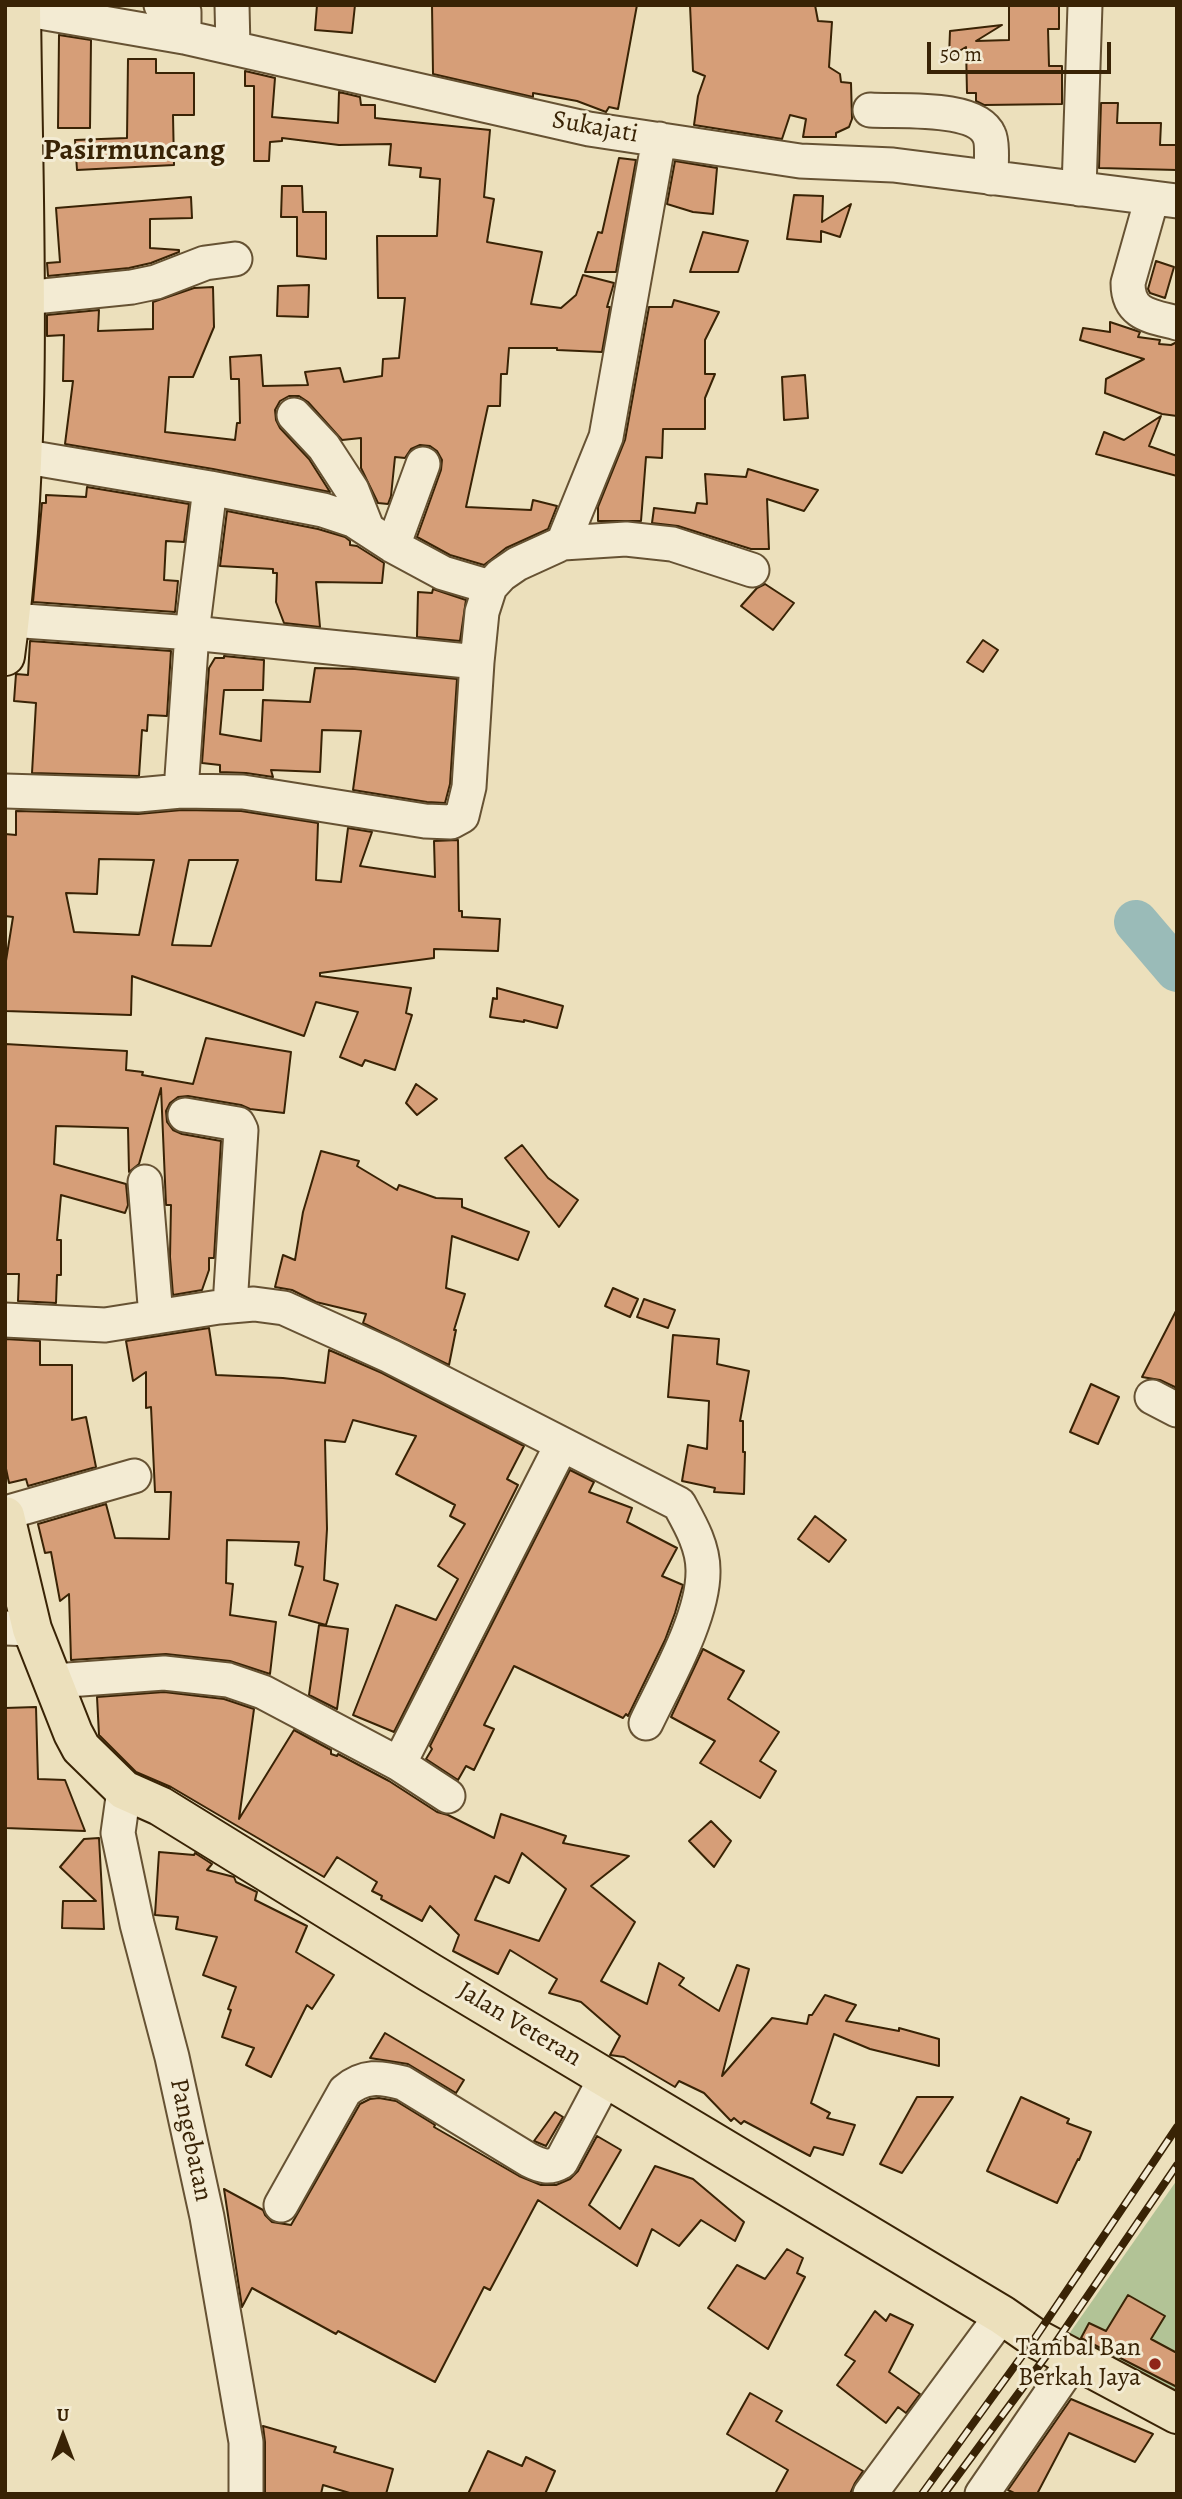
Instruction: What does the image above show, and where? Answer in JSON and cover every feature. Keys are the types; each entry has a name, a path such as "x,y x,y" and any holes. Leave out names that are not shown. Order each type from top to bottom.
{"highway":[{"path":"8,638 11,528 21,456 16,6"},
{"name":"Jalan Veteran","path":"5,1515 19,1628 54,1681 64,1713 81,1748 124,1790 160,1806 429,1972 1002,2315 1035,2339 1177,2414"}],"street":[{"path":"161,5 179,8 184,12 184,37"},
{"path":"232,5 233,48"},
{"path":"1079,189 1085,5"},
{"name":"Sukajati","path":"16,6 184,37 589,129 800,161 893,165 1164,199"},
{"path":"870,110 961,115 978,121 990,135 991,178"},
{"path":"563,542 606,437 659,139"},
{"path":"1164,199 1128,283 1128,295 1131,304 1140,312 1177,323"},
{"path":"19,309 156,282 205,262 235,259"},
{"path":"294,415 324,447 380,537"},
{"path":"21,456 323,510 353,520 443,573 490,587"},
{"path":"380,537 409,508 423,464"},
{"path":"181,791 192,633 210,488"},
{"path":"5,791 138,795 181,791 243,792 425,821 451,822 462,816 469,787 482,612 490,587 501,575 517,564 563,542 625,539 672,544 752,570"},
{"path":"8,638 192,633 477,662"},
{"path":"185,1115 238,1124 240,1127 230,1306"},
{"path":"145,1182 156,1317"},
{"path":"5,1320 105,1325 230,1306 254,1304 284,1308 390,1356 679,1504 699,1545 703,1577 693,1620 646,1723"},
{"path":"399,1763 562,1444"},
{"path":"5,1515 134,1476"},
{"path":"54,1681 164,1673 228,1680 262,1692 399,1763 448,1796"},
{"name":"Pangebatan","path":"124,1790 118,1833 137,1924 185,2112 207,2217 246,2442 246,2494"},
{"path":"281,2205 345,2091 356,2082 370,2078 386,2078 403,2083 529,2161 545,2167 561,2162 607,2077"},
{"path":"870,2494 1002,2315"},
{"path":"982,2494 1074,2360"}],"green space":[{"path":"1177,2180 1177,2428 1048,2364"}],"building":[{"path":"317,5 355,5 352,33 315,30"},
{"path":"432,5 637,5 618,109 609,107 606,112 577,101 533,93 533,97 433,74"},
{"path":"690,5 815,5 818,21 832,22 829,67 840,74 841,82 851,83 852,119 849,127 836,133 836,137 803,137 806,119 790,115 782,139 694,125 698,96 705,76 693,71"},
{"path":"1009,5 1059,5 1059,29 1048,29 1049,66 1062,66 1062,104 984,105 976,101 976,93 967,93 966,47 949,57 950,31 1002,25 976,41 1009,40"},
{"path":"59,35 91,40 90,128 58,128"},
{"path":"128,59 156,59 156,73 194,73 194,115 173,115 174,165 77,170 75,140 127,138"},
{"path":"245,71 275,78 272,117 338,123 339,92 360,97 361,105 375,105 375,118 490,130 484,197 494,199 487,242 542,252 531,304 561,308 576,295 583,275 614,283 607,307 610,307 602,352 509,348 507,374 501,374 500,406 488,406 466,507 531,510 533,500 557,506 548,529 506,548 484,565 450,555 417,537 441,470 442,460 437,451 430,446 420,445 411,449 405,458 395,457 391,496 388,504 378,503 361,468 361,438 342,440 308,402 299,396 289,396 280,401 275,410 276,420 280,428 309,459 330,492 65,444 73,381 63,381 64,335 47,336 47,315 99,310 98,331 153,329 153,302 194,288 213,287 214,327 193,377 169,377 165,432 235,440 237,423 240,423 239,379 231,379 230,357 261,355 263,386 308,385 305,372 340,368 344,382 382,376 383,359 399,358 405,298 378,298 377,236 437,236 440,179 420,177 421,168 389,165 391,144 339,145 282,138 282,141 270,142 269,161 254,161 254,86 245,86"},
{"path":"1101,103 1118,103 1117,123 1161,123 1160,145 1177,145 1177,170 1099,168"},
{"path":"619,158 636,160 616,272 585,272 598,232 602,233"},
{"path":"675,161 717,168 713,214 693,212 667,204"},
{"path":"282,186 302,186 303,212 326,212 326,259 297,256 297,217 281,217"},
{"path":"794,195 823,196 822,222 851,204 840,237 821,231 821,242 787,239"},
{"path":"191,197 192,218 150,219 150,248 179,252 129,268 48,276 47,263 60,262 56,208"},
{"path":"703,232 748,241 738,272 690,272"},
{"path":"1156,261 1174,267 1165,298 1150,293 1148,289"},
{"path":"309,285 308,317 277,316 278,286"},
{"path":"674,300 719,312 705,340 705,374 715,374 705,398 705,429 663,429 662,458 646,457 641,521 598,521 598,507 625,440 649,307 672,307"},
{"path":"1110,322 1140,332 1138,337 1160,340 1159,344 1171,345 1177,342 1177,416 1162,414 1105,393 1106,379 1144,359 1080,340 1083,328 1110,332"},
{"path":"805,375 808,418 784,420 782,377"},
{"path":"1161,416 1149,446 1177,456 1177,476 1096,454 1104,432 1124,440"},
{"path":"748,469 818,490 804,511 767,499 769,549 751,549 678,526 652,523 654,508 695,513 697,503 707,504 705,474 746,477"},
{"path":"87,487 189,504 184,542 166,541 164,580 178,581 175,612 33,602 42,503 46,503 46,495 86,497"},
{"path":"227,511 345,537 350,541 350,545 357,546 384,563 382,583 316,582 320,627 284,623 276,602 277,573 273,573 273,569 220,566"},
{"path":"765,584 794,603 773,630 741,606 757,588"},
{"path":"433,589 466,600 460,641 417,637 418,592 432,593"},
{"path":"983,640 998,650 983,672 967,662"},
{"path":"30,641 171,651 167,716 148,715 147,731 142,730 139,776 32,773 36,703 14,701 16,674 28,675"},
{"path":"224,656 264,660 263,690 224,690 220,734 261,741 263,700 310,702 315,668 457,679 450,784 445,803 353,790 361,731 322,730 320,772 271,770 273,777 220,772 220,765 202,763 209,668 215,658"},
{"path":"182,810 241,811 318,823 316,880 341,882 348,828 372,832 360,866 435,877 434,841 458,840 459,911 462,911 462,917 500,919 498,951 434,949 434,958 320,973 320,976 411,988 406,1013 412,1015 395,1070 365,1060 362,1066 340,1057 358,1012 316,1002 304,1036 132,976 131,1015 5,1011 5,967 13,917 5,916 5,834 16,835 16,811 138,814","holes":["99,859 154,860 139,935 74,932 66,893 97,894","189,860 238,860 211,946 172,945"]},
{"path":"497,988 563,1006 557,1028 524,1020 490,1017 493,998 497,999"},
{"path":"206,1038 291,1052 284,1113 188,1096 178,1097 170,1103 166,1111 167,1122 173,1130 221,1141 214,1258 209,1258 209,1270 202,1290 173,1295 170,1257 171,1205 166,1205 161,1088 139,1164 129,1172 128,1128 56,1126 54,1164 126,1184 128,1205 125,1213 61,1195 57,1240 61,1240 61,1275 57,1275 56,1303 18,1301 19,1274 5,1274 5,1044 127,1051 126,1070 193,1084"},
{"path":"416,1084 437,1099 417,1115 406,1103"},
{"path":"522,1145 548,1178 578,1200 559,1227 505,1158"},
{"path":"321,1151 359,1161 357,1166 397,1190 399,1185 436,1198 462,1199 462,1207 529,1232 518,1260 452,1236 446,1288 465,1294 454,1330 449,1365 363,1323 366,1314 316,1302 292,1290 275,1287 283,1255 295,1260 303,1212"},
{"path":"613,1288 638,1299 630,1317 605,1306"},
{"path":"644,1299 675,1310 668,1328 637,1317"},
{"path":"1177,1309 1177,1388 1160,1380 1142,1377"},
{"path":"209,1328 216,1375 325,1383 329,1350 382,1373 524,1446 507,1479 518,1485 394,1732 353,1715 396,1605 436,1620 458,1579 438,1566 465,1524 450,1516 455,1505 396,1474 416,1436 353,1420 345,1442 325,1440 327,1529 324,1580 338,1584 326,1625 289,1615 303,1567 295,1565 299,1542 227,1540 226,1583 233,1584 230,1615 276,1622 270,1674 230,1661 166,1654 71,1660 69,1594 60,1601 51,1552 45,1553 38,1524 106,1504 115,1538 169,1539 171,1492 155,1492 151,1407 146,1408 146,1372 133,1381 126,1341"},
{"path":"673,1335 719,1339 717,1364 749,1371 740,1421 743,1421 745,1452 744,1494 714,1492 715,1488 682,1481 688,1445 707,1449 709,1401 668,1397"},
{"path":"5,1339 40,1341 40,1365 72,1365 72,1420 86,1417 96,1467 28,1486 26,1479 9,1483 5,1464"},
{"path":"1091,1384 1119,1397 1098,1444 1070,1432"},
{"path":"570,1470 594,1482 589,1492 632,1508 627,1522 677,1548 662,1576 683,1585 675,1613 665,1640 628,1716 626,1714 623,1718 514,1666 484,1725 494,1729 474,1770 466,1766 458,1780 426,1759 432,1749 430,1746"},
{"path":"815,1516 846,1540 829,1562 798,1539"},
{"path":"319,1625 348,1629 337,1709 309,1695"},
{"path":"703,1649 744,1671 728,1699 779,1732 760,1761 776,1771 760,1798 700,1763 715,1741 671,1717"},
{"path":"164,1692 224,1699 254,1709 239,1819 294,1730 331,1750 331,1754 338,1754 389,1781 437,1812 494,1838 501,1814 566,1836 563,1843 629,1856 591,1886 635,1922 601,1981 647,2004 659,1963 684,1978 679,1985 719,2011 737,1965 749,1969 722,2076 772,2018 807,2024 809,2015 812,2015 825,1995 856,2005 846,2021 899,2031 899,2028 939,2039 939,2066 870,2049 834,2034 811,2103 830,2113 827,2118 855,2125 843,2155 814,2147 810,2156 744,2121 741,2124 734,2118 731,2121 704,2093 679,2081 675,2087 624,2057 610,2055 620,2036 581,2002 549,1993 557,1979 510,1950 498,1974 453,1951 459,1935 430,1906 422,1921 381,1899 382,1896 372,1891 377,1882 337,1857 324,1877 171,1787 136,1772 99,1735 97,1697","holes":["522,1853 566,1889 539,1941 475,1920 495,1876 509,1883"]},
{"path":"36,1707 38,1779 65,1780 85,1831 5,1828 5,1708"},
{"path":"711,1821 731,1841 714,1867 689,1841"},
{"path":"99,1838 104,1929 62,1928 63,1901 96,1901 60,1867 84,1839"},
{"path":"159,1852 195,1853 212,1864 207,1870 234,1877 236,1882 257,1892 255,1900 307,1926 296,1952 334,1975 312,2009 307,2005 271,2077 246,2065 254,2048 222,2037 236,1987 203,1975 217,1937 176,1929 178,1917 155,1915"},
{"path":"385,2033 464,2080 456,2093 408,2064 370,2058"},
{"path":"917,2097 953,2097 902,2173 880,2164"},
{"path":"1021,2097 1069,2119 1067,2123 1091,2132 1057,2203 987,2171"},
{"path":"379,2098 396,2101 435,2125 434,2127 519,2176 541,2185 556,2185 570,2179 578,2171 597,2136 621,2150 589,2205 620,2229 655,2166 693,2179 744,2222 735,2241 701,2220 679,2246 652,2229 637,2266 538,2200 490,2290 484,2287 435,2382 338,2331 336,2334 252,2288 242,2307 224,2189 263,2210 272,2222 291,2225 360,2104"},
{"path":"555,2112 563,2117 546,2146 534,2141"},
{"path":"787,2249 803,2258 797,2273 805,2277 768,2349 708,2308 737,2265 765,2279"},
{"path":"1128,2295 1165,2316 1151,2339 1177,2353 1177,2387 1081,2338 1089,2323 1106,2331"},
{"path":"875,2311 886,2321 890,2314 913,2325 889,2372 920,2394 906,2413 898,2407 886,2423 837,2385 855,2361 845,2355"},
{"path":"750,2393 782,2411 776,2421 863,2471 850,2494 775,2494 788,2470 727,2434"},
{"path":"1071,2399 1153,2434 1135,2462 1069,2433 1037,2494 1016,2494 1008,2490"},
{"path":"263,2426 336,2447 334,2452 393,2469 386,2494 353,2494 323,2485 321,2494 265,2494"},
{"path":"488,2451 522,2466 526,2457 555,2471 545,2494 468,2494"}],"waterway":[{"path":"1136,922 1177,970"}],"railway":[{"path":"922,2494 1035,2338 1177,2127"},
{"path":"944,2494 1052,2348 1177,2165"}],"place":[{"name":"Tambal Ban Berkah Jaya","path":"1155,2364"}],"district":[{"name":"Pasirmuncang","path":"134,152"}]}
